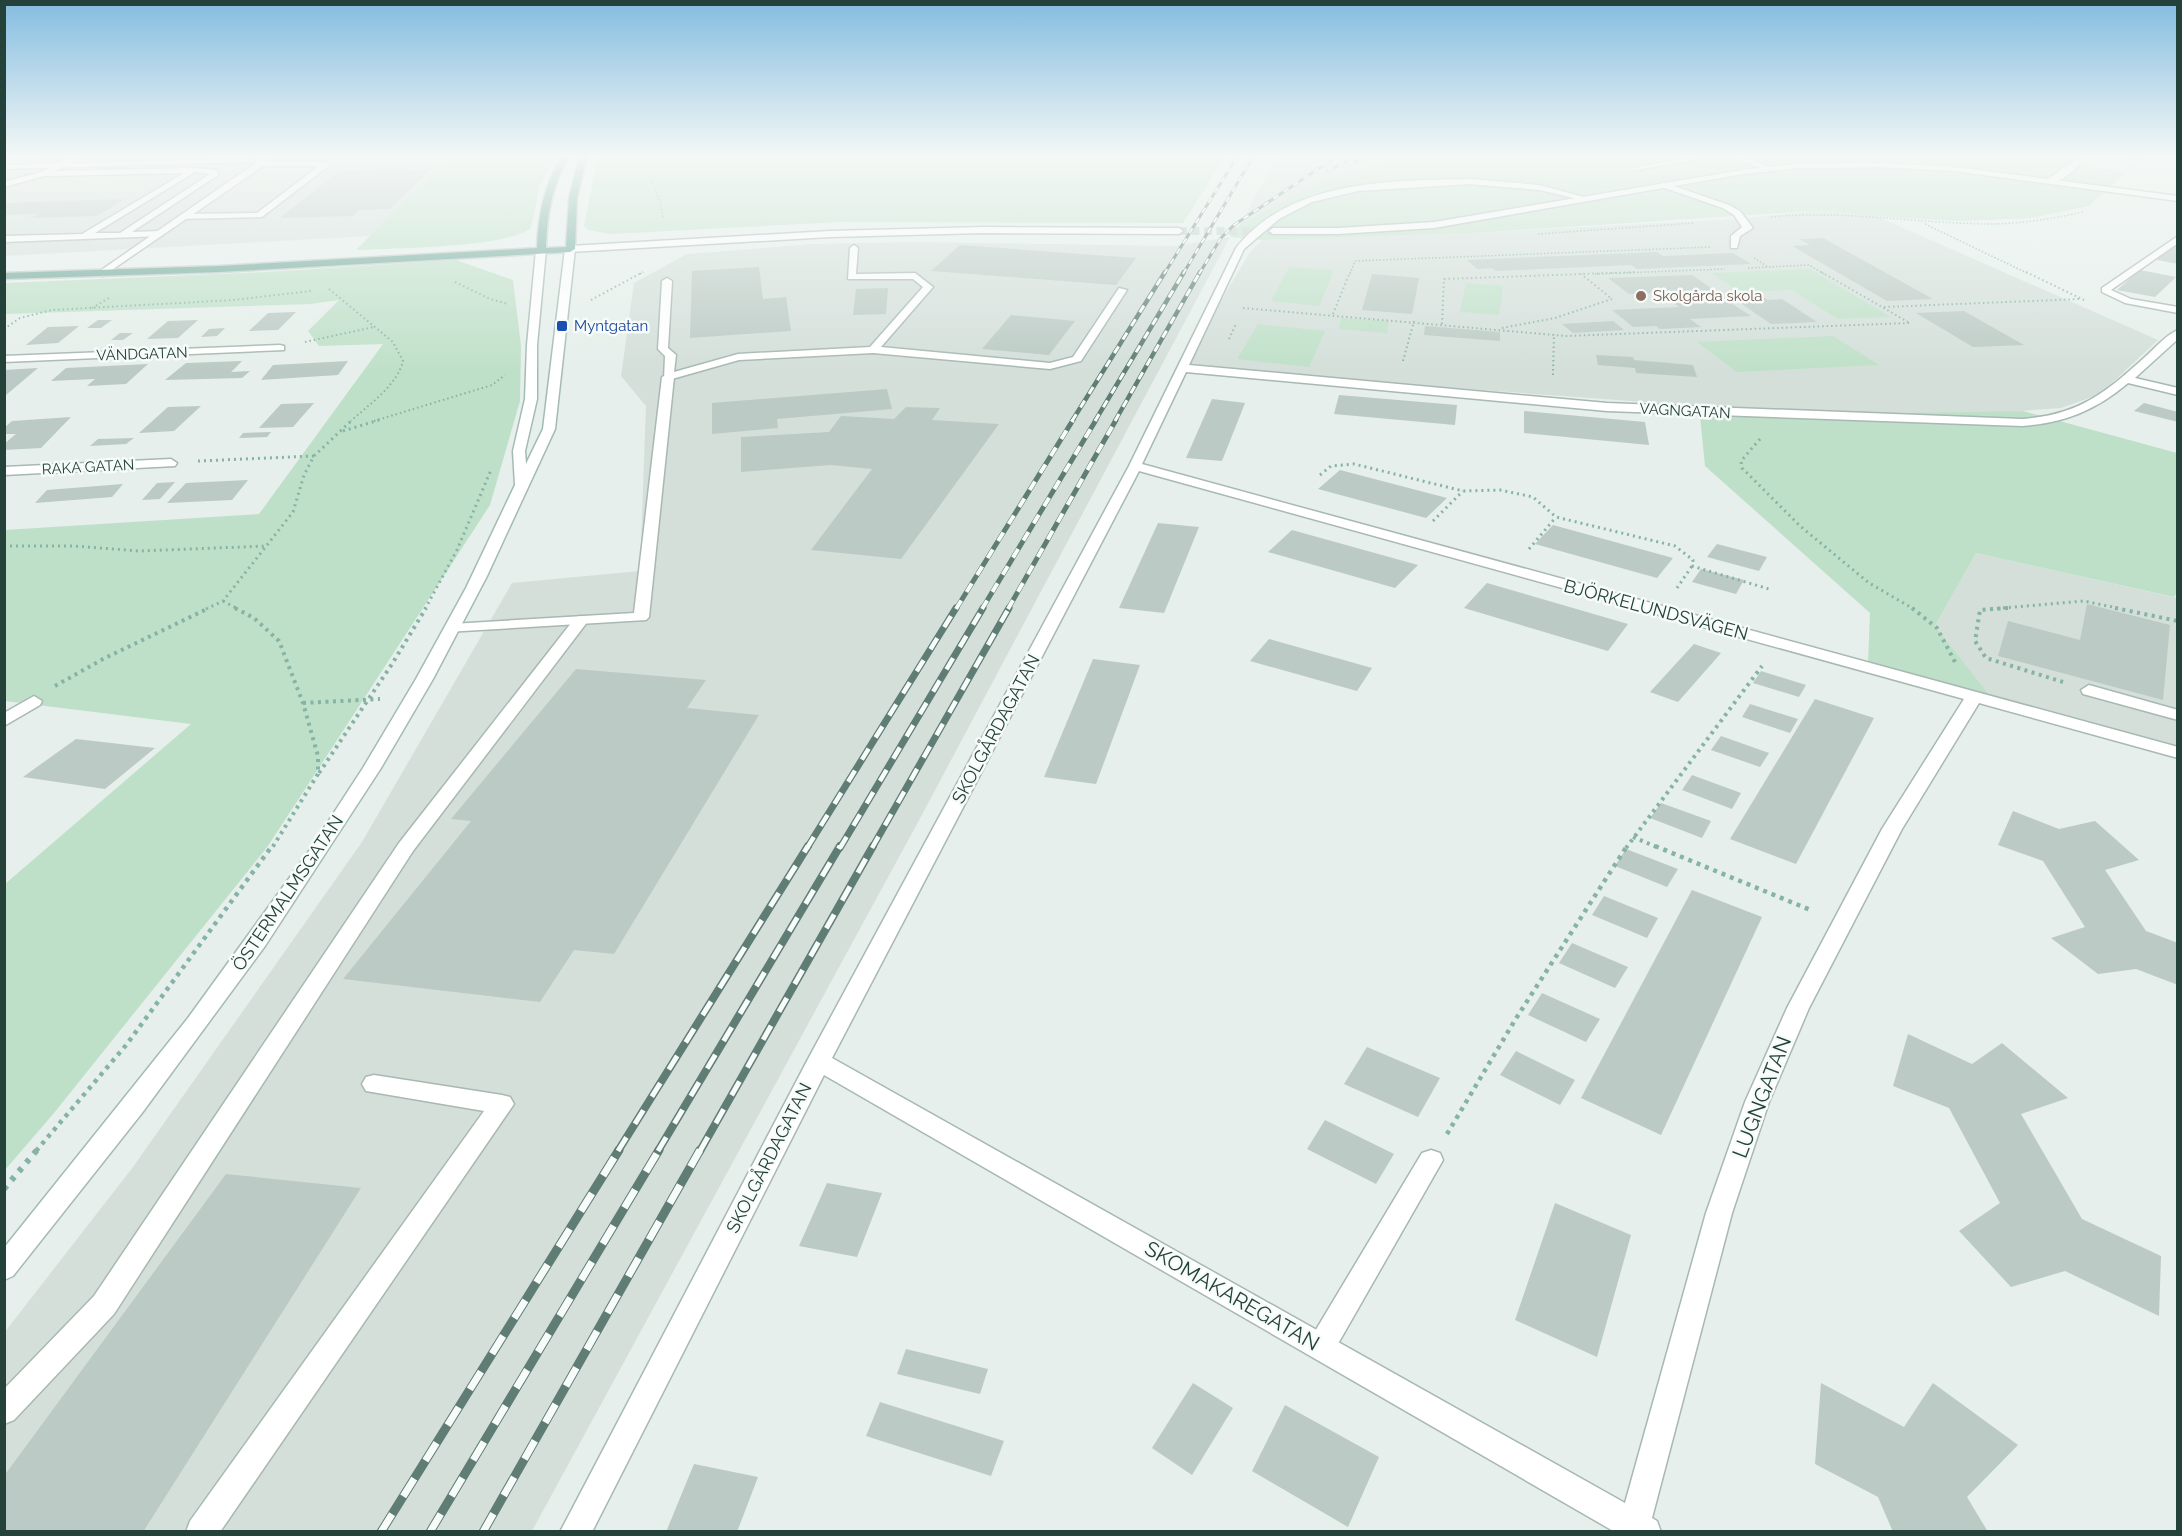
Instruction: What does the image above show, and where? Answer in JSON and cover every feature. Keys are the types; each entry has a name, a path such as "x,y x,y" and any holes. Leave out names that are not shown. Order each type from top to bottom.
{"main road":[{"name":"ÖSTERMALMSGATAN","path":"541,246 543,229"},
{"name":"ÖSTERMALMSGATAN","path":"571,244 572,229"},
{"path":"4,276 103,273 571,244"},
{"path":"4,268 541,246"}],"street":[{"path":"85,236 97,229"},
{"path":"122,235 132,229"},
{"path":"103,273 167,229"},
{"name":"SKOLGÅRDAGATAN","path":"575,1532 819,1061 1135,466 1240,248 1258,229"},
{"path":"1273,231 1375,229"},
{"path":"1734,246 1733,239 1736,234 1748,229"},
{"path":"571,244 983,230 1179,231"},
{"path":"4,239 159,234"},
{"path":"2178,239 2105,290 2125,300 2178,310"},
{"name":"ÖSTERMALMSGATAN","path":"4,1268 136,1104 226,984 306,871 414,697 452,629 521,485 542,449 549,429 571,244"},
{"name":"ÖSTERMALMSGATAN","path":"521,485 519,452 531,399 531,345 541,246"},
{"path":"854,248 851,277 915,276 928,286 873,350"},
{"path":"452,629 641,617 671,355 663,349 667,281"},
{"path":"668,377 738,357 873,350 1050,366 1077,359 1122,290"},
{"name":"VAGNGATAN","path":"1181,368 1607,407 1972,422 2044,420 2074,414 2126,379 2178,333"},
{"name":"VÄNDGATAN","path":"4,359 280,348"},
{"path":"2126,379 2178,392"},
{"name":"RAKA GATAN","path":"4,471 171,463"},
{"name":"BJÖRKELUNDSVÄGEN","path":"1135,466 2178,753"},
{"path":"4,1410 104,1305 406,847 580,621"},
{"path":"2089,690 2178,715"},
{"name":"LUGNGATAN","path":"1638,1530 1719,1213 1757,1102 1798,1008 1892,829 1974,697"},
{"path":"4,721 34,701"},
{"name":"SKOMAKAREGATAN","path":"819,1061 1638,1530"},
{"path":"201,1532 502,1104 374,1084"},
{"path":"1321,1347 1431,1160"}],"path":[{"path":"1935,229 2092,304"},
{"path":"1333,314 1355,261 1734,246"},
{"path":"1246,302 1243,308 1554,334 1909,323 1809,266 1745,268"},
{"path":"1442,324 1444,279 1733,268"},
{"path":"587,302 649,269"},
{"path":"1495,329 1555,318 1612,299 1581,274"},
{"path":"449,278 490,299 515,306"},
{"path":"34,701 62,681 93,664 223,602 293,512 304,475 314,456 390,384 403,361 393,342 328,288"},
{"path":"1883,307 2081,299"},
{"path":"1213,371 1238,319"},
{"path":"1403,361 1414,321"},
{"path":"280,348 375,327"},
{"path":"1552,375 1554,334"},
{"path":"340,432 492,385 507,374"},
{"path":"1758,414 1766,423 1765,433 1741,461 1742,468 1800,526 1835,555 1869,583 1914,609 1936,628 1974,697"},
{"path":"171,463 314,456"},
{"path":"1320,475 1331,466 1354,464 1463,491 1500,490 1533,497 1556,517 1675,546 1688,554 1693,560 1692,566 1769,589"},
{"path":"4,1190 134,1035 260,866 318,774 369,700 430,599 464,533 491,469"},
{"path":"1412,543 1463,491"},
{"path":"1511,570 1556,517"},
{"path":"6,547 74,546 161,551 268,546"},
{"path":"2089,690 1986,658 1975,641 1980,610 2084,601 2178,621"},
{"path":"223,602 254,618 279,641 303,703 318,756 318,774"},
{"path":"1431,1160 1515,1020 1633,837 1779,643"},
{"path":"303,703 414,697"},
{"path":"1633,837 1842,923"}],"shaded area":[{"path":"5,229 378,229 371,236 5,256"},
{"name":"Skolgårda skola","path":"1555,229 1905,229 2158,340 2100,394 2061,408 1989,413 1906,413 1699,406 1181,368 1250,252 1262,240"},
{"path":"1230,237 917,824 532,1531 5,1531 4,1333 133,1167 362,842 512,583 640,571 646,406 621,376 634,283 687,254 813,244 914,242 1174,246"},
{"path":"1976,553 2177,598 2177,746 1992,698 1935,626"}],"green space":[{"path":"377,229 530,229 518,235 474,243 356,250"},
{"path":"587,229 712,229 611,234"},
{"path":"1236,229 1539,229 1262,240 1230,237"},
{"path":"456,260 513,280 521,346 520,401 490,505 268,846 54,1113 5,1170 5,884 191,724 5,701 5,530 259,514 383,344 319,346 308,331 339,300 311,304 5,314 5,283 266,272"},
{"path":"1289,267 1334,270 1319,306 1271,301"},
{"path":"1810,269 1891,317 1838,319 1792,290 1740,292 1711,273"},
{"path":"1466,283 1503,286 1499,315 1460,312"},
{"path":"1341,318 1389,321 1387,333 1339,329"},
{"path":"1258,324 1325,331 1309,367 1237,359"},
{"path":"1833,336 1879,365 1737,372 1697,342"},
{"path":"1699,406 1906,413 2023,411 2177,453 2177,593 2174,597 1976,553 1935,626 1992,698 1868,664 1870,613 1705,466"}],"building":[{"path":"1823,238 1933,299 1887,301 1792,246 1810,245 1799,239"},
{"path":"2178,243 2178,264 2153,259"},
{"path":"960,245 1136,258 1116,285 931,271"},
{"path":"1657,252 1663,256 1733,253 1751,264 1637,269 1631,265 1496,271 1492,268 1477,269 1467,260"},
{"path":"759,267 763,299 786,297 791,331 690,338 692,271"},
{"path":"2140,270 2176,277 2155,297 2117,290"},
{"path":"1372,274 1419,278 1412,314 1362,310"},
{"path":"1692,275 1724,297 1761,295 1768,300 1782,299 1817,322 1771,324 1739,302 1731,303 1751,316 1690,319 1701,327 1660,329 1656,326 1633,327 1612,310 1679,307 1660,293 1629,294 1608,278"},
{"path":"888,288 886,314 853,315 856,289"},
{"path":"1964,311 2024,345 1973,347 1916,313"},
{"path":"296,312 278,330 249,331 268,313"},
{"path":"1011,315 1075,321 1049,355 982,349"},
{"path":"98,320 112,320 101,328 87,328"},
{"path":"198,320 178,338 147,339 168,321"},
{"path":"1613,321 1624,330 1573,333 1562,324"},
{"path":"79,326 58,343 26,345 48,327"},
{"path":"1425,326 1500,332 1500,341 1424,335"},
{"path":"225,328 217,336 201,337 209,329"},
{"path":"120,333 133,333 123,340 111,340"},
{"path":"1596,355 1633,357 1634,360 1693,365 1697,377 1636,373 1635,368 1598,365"},
{"path":"242,361 231,372 250,371 242,378 165,380 186,363"},
{"path":"348,361 338,375 261,380 273,365"},
{"path":"148,364 126,384 87,386 95,379 51,381 66,368"},
{"path":"38,368 6,395 4,395 4,370"},
{"path":"887,389 892,409 777,419 778,428 712,434 712,403"},
{"path":"1339,395 1457,405 1455,425 1334,414"},
{"path":"1212,399 1245,403 1222,461 1186,458"},
{"path":"314,403 293,427 259,428 281,404"},
{"path":"2144,403 2178,412 2178,422 2134,411"},
{"path":"201,406 174,431 139,433 168,407"},
{"path":"906,407 940,408 932,420 999,424 901,559 811,550 872,469 831,465 741,472 741,437 829,432 841,416 894,419"},
{"path":"1524,411 1645,422 1649,445 1524,433"},
{"path":"71,417 41,448 4,450 4,444 16,434 4,434 4,428 12,421"},
{"path":"271,432 267,437 239,438 243,433"},
{"path":"134,438 126,444 90,446 98,439"},
{"path":"1340,470 1447,498 1426,518 1318,489"},
{"path":"248,480 232,500 167,503 186,483"},
{"path":"175,482 160,499 142,500 157,483"},
{"path":"123,484 112,497 35,503 47,490"},
{"path":"1158,523 1199,527 1164,613 1119,608"},
{"path":"1553,525 1673,558 1657,578 1535,544"},
{"path":"1292,530 1418,565 1395,588 1268,552"},
{"path":"1717,544 1767,557 1759,571 1707,557"},
{"path":"1701,569 1744,580 1736,594 1692,582"},
{"path":"1487,583 1628,624 1608,651 1464,608"},
{"path":"2087,604 2170,625 2163,700 1998,656 2008,621 2080,640"},
{"path":"1269,639 1372,668 1357,691 1250,661"},
{"path":"1694,644 1721,653 1678,702 1650,692"},
{"path":"1093,659 1140,665 1096,784 1044,777"},
{"path":"576,669 706,680 687,708 759,715 614,954 574,950 540,1002 343,979 471,821 451,819"},
{"path":"1761,671 1806,685 1799,697 1753,683"},
{"path":"1815,699 1874,718 1796,864 1730,839"},
{"path":"1750,704 1798,719 1790,733 1742,717"},
{"path":"1721,736 1769,753 1760,767 1711,750"},
{"path":"76,739 155,748 105,789 23,777"},
{"path":"1692,775 1741,793 1732,809 1682,790"},
{"path":"1661,803 1711,821 1702,838 1650,818"},
{"path":"2013,811 2059,829 2095,821 2139,860 2105,870 2146,931 2178,943 2178,985 2136,969 2098,974 2051,938 2085,927 2043,861 1998,845"},
{"path":"1626,849 1678,869 1667,887 1615,866"},
{"path":"1692,890 1762,917 1661,1135 1581,1098"},
{"path":"1604,896 1658,918 1647,938 1592,915"},
{"path":"1572,943 1628,967 1615,988 1559,963"},
{"path":"1542,993 1600,1019 1586,1042 1528,1015"},
{"path":"1908,1034 1972,1064 2002,1043 2068,1098 2021,1114 2082,1219 2161,1256 2159,1316 2065,1271 2011,1287 1959,1231 2000,1203 1949,1108 1893,1086"},
{"path":"1367,1047 1440,1078 1418,1117 1344,1084"},
{"path":"1516,1051 1575,1080 1560,1105 1500,1075"},
{"path":"1325,1120 1394,1154 1376,1184 1307,1149"},
{"path":"226,1174 361,1188 143,1532 4,1532 4,1476"},
{"path":"827,1183 882,1193 857,1257 799,1246"},
{"path":"1555,1203 1631,1235 1597,1357 1515,1320"},
{"path":"906,1349 988,1369 980,1394 897,1374"},
{"path":"1193,1383 1233,1408 1192,1475 1152,1448"},
{"path":"1821,1383 1904,1427 1933,1383 2018,1445 1967,1497 1988,1532 1893,1532 1878,1497 1815,1464"},
{"path":"880,1402 1004,1441 991,1476 866,1436"},
{"path":"1285,1405 1379,1457 1348,1527 1252,1471"},
{"path":"694,1464 758,1477 737,1532 666,1532"}],"tunnel":[{"path":"1179,231 1273,231"}],"railway":[{"path":"1164,274 1192,229"},
{"path":"1183,274 1210,229"},
{"path":"1199,274 1221,238 1230,229"},
{"path":"1072,421 1165,272"},
{"path":"1095,421 1184,272"},
{"path":"1115,421 1200,272"},
{"path":"956,609 1073,420"},
{"path":"982,609 1096,420"},
{"path":"1008,609 1116,420"},
{"path":"807,848 956,608"},
{"path":"840,848 983,608"},
{"path":"872,848 1009,608"},
{"path":"618,1151 808,846"},
{"path":"658,1151 840,846"},
{"path":"700,1151 873,846"},
{"path":"381,1532 619,1150"},
{"path":"430,1532 659,1150"},
{"path":"483,1532 700,1150"}],"place":[{"name":"Skolgårda skola","path":"1641,296"},
{"name":"Myntgatan","path":"562,326"}]}
